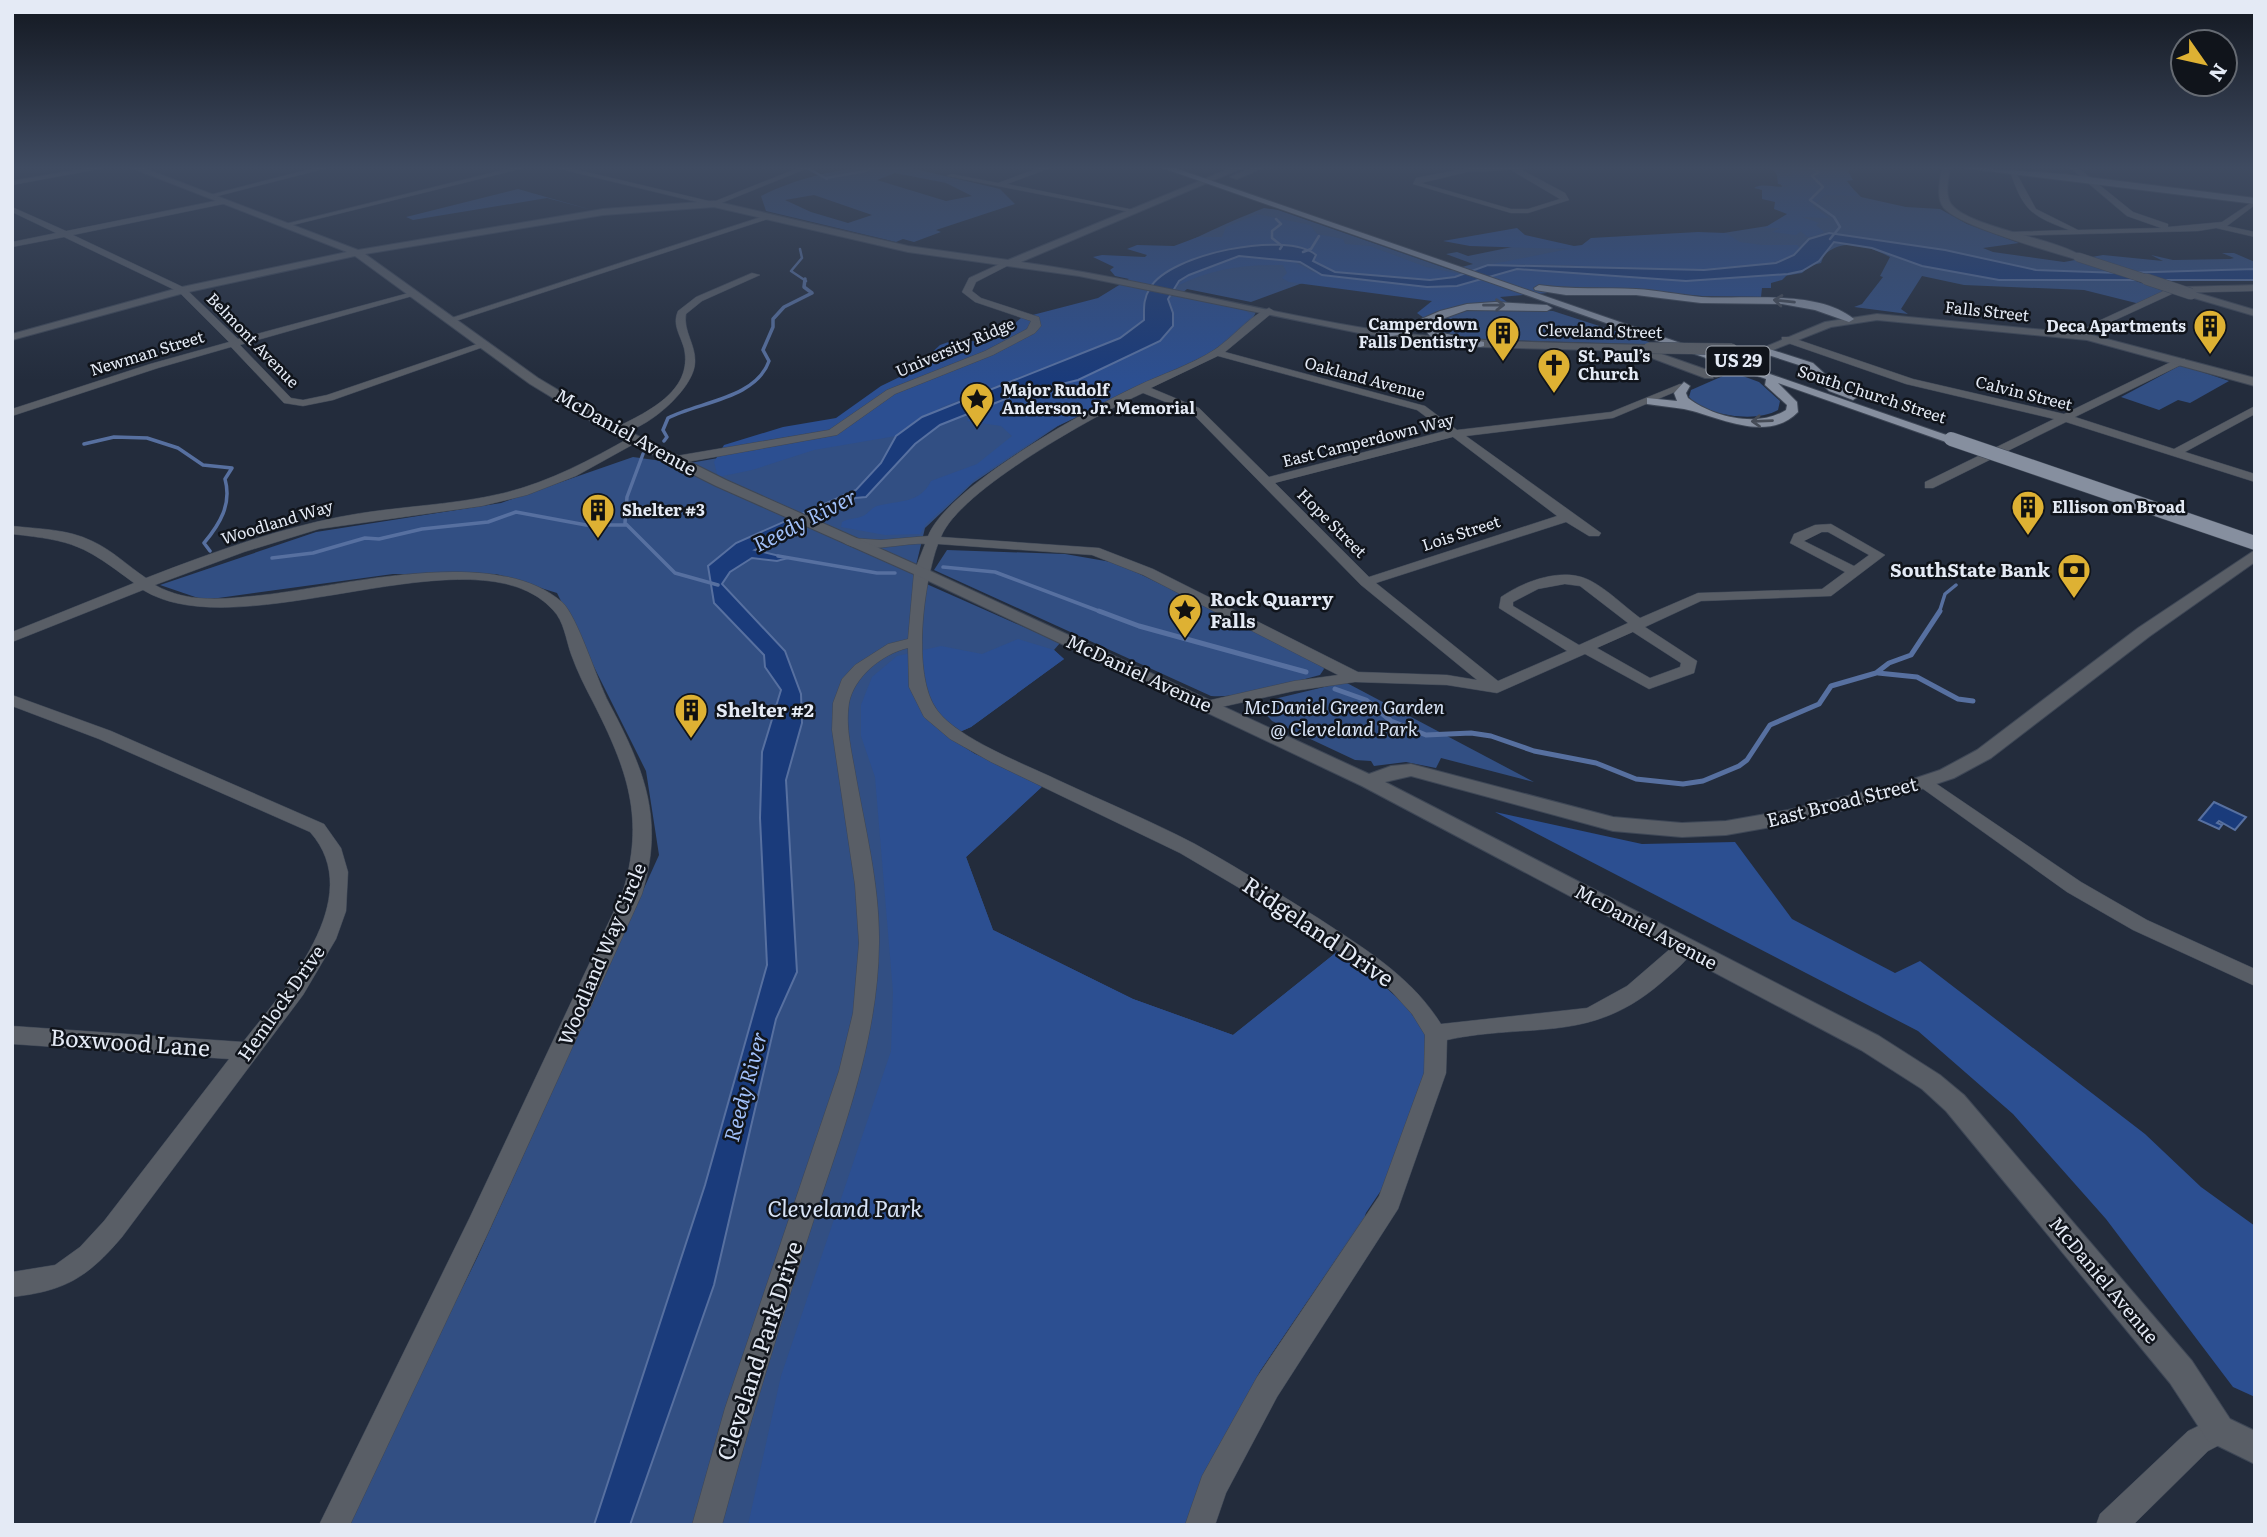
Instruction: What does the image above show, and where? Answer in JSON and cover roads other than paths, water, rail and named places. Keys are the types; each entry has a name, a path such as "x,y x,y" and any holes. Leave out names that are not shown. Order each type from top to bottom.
{"main road":[{"name":"South Church Street","path":"1377,238 1753,373 2255,535"},
{"name":"South Church Street","path":"1499,280 1517,283 1907,416 1955,437 2255,543"},
{"path":"1517,283 1566,292 1626,291 1701,300 1782,301 1817,307 1849,320"},
{"path":"1381,333 1425,323 1458,309 1515,305 1560,311 1632,331"},
{"path":"1425,323 1434,334 1480,344"},
{"path":"1761,351 1809,365 1833,388 1907,416"},
{"path":"1651,401 1688,406 1711,415 1741,421 1773,420 1790,415 1793,405 1785,394 1753,373"},
{"path":"1684,386 1680,393 1688,406"}],"street":[{"path":"12,245 48,238"},
{"name":"Belmont Avenue","path":"75,238 182,290 285,399 303,402 329,398 484,345"},
{"name":"McDaniel Avenue","path":"322,238 358,253 534,381 617,431 786,513 921,572 1369,782 1870,1043 1931,1082 1955,1102 2181,1372 2218,1430"},
{"name":"Cleveland Street","path":"12,337 182,290 358,253 449,238"},
{"path":"450,320 706,238"},
{"name":"Cleveland Street","path":"859,238 908,249 1129,282 1381,333 1480,344 1761,351"},
{"name":"University Ridge","path":"676,460 833,433 891,392 1020,337 1036,326 1036,319 978,300 967,292 972,280 1070,238"},
{"path":"2021,238 2255,313"},
{"path":"617,431 662,405 685,385 690,374 691,359 679,324 681,313 699,299 755,275"},
{"path":"2088,337 2086,332 2095,326 2172,290 2255,286"},
{"name":"Newman Street","path":"12,413 154,366 413,293"},
{"name":"Ridgeland Drive","path":"1269,311 1217,354 1142,388 1069,427 996,474 952,511 937,528 921,572 914,666 917,687 930,713 947,729 997,758 1177,842 1265,894 1367,961 1400,986 1420,1008 1436,1034"},
{"name":"East Camperdown Way","path":"1266,482 1455,433 1613,415 1651,401 1786,339 1849,320 1877,317"},
{"name":"Falls Street","path":"1877,317 2088,337 2255,382"},
{"name":"Calvin Street","path":"1786,339 1910,382 2065,418 2255,478"},
{"path":"1635,348 1713,373"},
{"name":"Oakland Avenue","path":"1217,354 1416,405 1567,517 1594,533"},
{"path":"1929,485 2181,362"},
{"name":"Hope Street","path":"1142,388 1195,410 1366,582 1497,688"},
{"path":"2175,453 2255,409"},
{"name":"Woodland Way","path":"12,637 314,526 364,516 482,502 526,491 577,471 635,440"},
{"name":"Lois Street","path":"1366,582 1567,517"},
{"path":"1208,705 1294,685 1355,677 1447,680 1497,688 1698,597 1826,593 1855,572 1878,555 1831,528 1820,528 1799,537 1797,543 1855,572"},
{"name":"Woodland Way Circle","path":"12,530 60,536 90,545 146,586 180,602 243,603 397,579 479,578 533,589 559,607 581,660 621,742 643,812 645,850 632,894 485,1213 334,1525"},
{"path":"850,542 881,544 933,540 1083,550 1125,561 1355,677"},
{"name":"East Broad Street","path":"1369,782 1391,772 1411,770 1613,824 1682,830 1726,828 1788,817 1925,782 1984,754 2151,627 2255,555"},
{"path":"1560,578 1574,580 1585,583 1636,625 1689,661 1688,670 1649,684 1506,608 1506,600 1560,578"},
{"name":"Cleveland Park Drive","path":"707,1525 739,1408 850,1071 864,1013 869,943 865,885 840,730 841,703 850,679 860,668 893,648 915,642"},
{"name":"Hemlock Drive","path":"12,701 105,735 293,816 327,837 337,862 339,897 333,922 322,947 248,1051 92,1254 54,1280 12,1285"},
{"path":"1925,782 2074,887 2140,925 2255,978"},
{"path":"1200,1525 1213,1487 1267,1387 1389,1201 1432,1085 1436,1034 1485,1024 1577,1019 1627,996 1662,972 1685,947"},
{"name":"Boxwood Lane","path":"12,1035 248,1051"},
{"path":"2111,1525 2198,1441 2218,1430 2255,1448"}],"water":[{"name":"Reedy River","path":"1861,238 1945,250 2036,270 2120,273 2255,269 2255,280 1999,280 1922,266 1872,248 1834,242 1819,261 1802,271 1686,281 1517,269 1457,286 1427,287 1322,275 1300,262 1239,256 1179,281 1168,299 1173,313 1173,326 1160,341 1078,380 1013,396 940,425 915,444 866,497 855,498 755,550 788,558 777,561 752,558 730,572 722,584 785,651 801,694 802,723 786,780 797,972 776,1019 714,1285 630,1525 594,1525 705,1185 767,965 760,818 762,752 781,690 765,667 764,655 714,603 708,566 736,543 856,490 881,463 896,436 922,417 1120,338 1144,320 1146,296 1161,276 1203,256 1255,245 1280,245 1301,248 1316,255 1313,261 1335,272 1430,280 1455,277 1488,265 1704,270 1776,263 1794,255 1809,239"},
{"path":"2214,802 2246,817 2235,830 2219,821 2217,823 2222,825 2219,829 2199,820"}],"waterway":[{"path":"1272,238 1282,246 1280,249"},
{"path":"1303,252 1311,249 1318,238"},
{"path":"800,249 802,258 791,271 805,280"},
{"path":"664,441 667,437 663,430 668,418 739,392 762,374 769,361 763,350 773,327 773,319 784,307 812,293 804,287 805,280"},
{"path":"84,444 114,437 147,438 178,448 203,465 232,468 225,479 226,505 204,543 210,551"},
{"path":"643,454 627,497 625,523 675,573 718,585"},
{"path":"272,558 313,553 365,538 379,539 422,529 488,522 516,512 586,525 625,525"},
{"name":"Reedy River","path":"778,556 877,573 895,573"},
{"path":"943,567 995,572 1104,613"},
{"path":"1939,612 1945,594 1956,585"},
{"path":"1099,611 1139,626 1306,672"},
{"path":"1335,689 1366,700 1391,721 1426,735 1471,733 1491,736 1534,751 1596,763 1636,779 1683,784 1703,781 1739,766 1747,760 1770,725 1819,704 1831,686 1876,673 1889,663 1911,655 1939,612"},
{"path":"1878,673 1917,677 1958,699 1973,701"}],"place":[{"name":"Deca Apartments","path":"2210,356"},
{"name":"Camperdown Falls Dentistry","path":"1503,363"},
{"name":"St. Paul’s Church","path":"1554,395"},
{"name":"Major Rudolf Anderson, Jr. Memorial","path":"977,429"},
{"name":"Ellison on Broad","path":"2028,537"},
{"name":"Shelter #3","path":"598,540"},
{"name":"SouthState Bank","path":"2074,600"},
{"name":"Rock Quarry Falls","path":"1185,640"},
{"name":"Shelter #2","path":"691,740"}],"park label":[{"name":"McDaniel Green Garden @ Cleveland Park","path":"1344,718"},
{"name":"Cleveland Park","path":"845,1209"}]}
